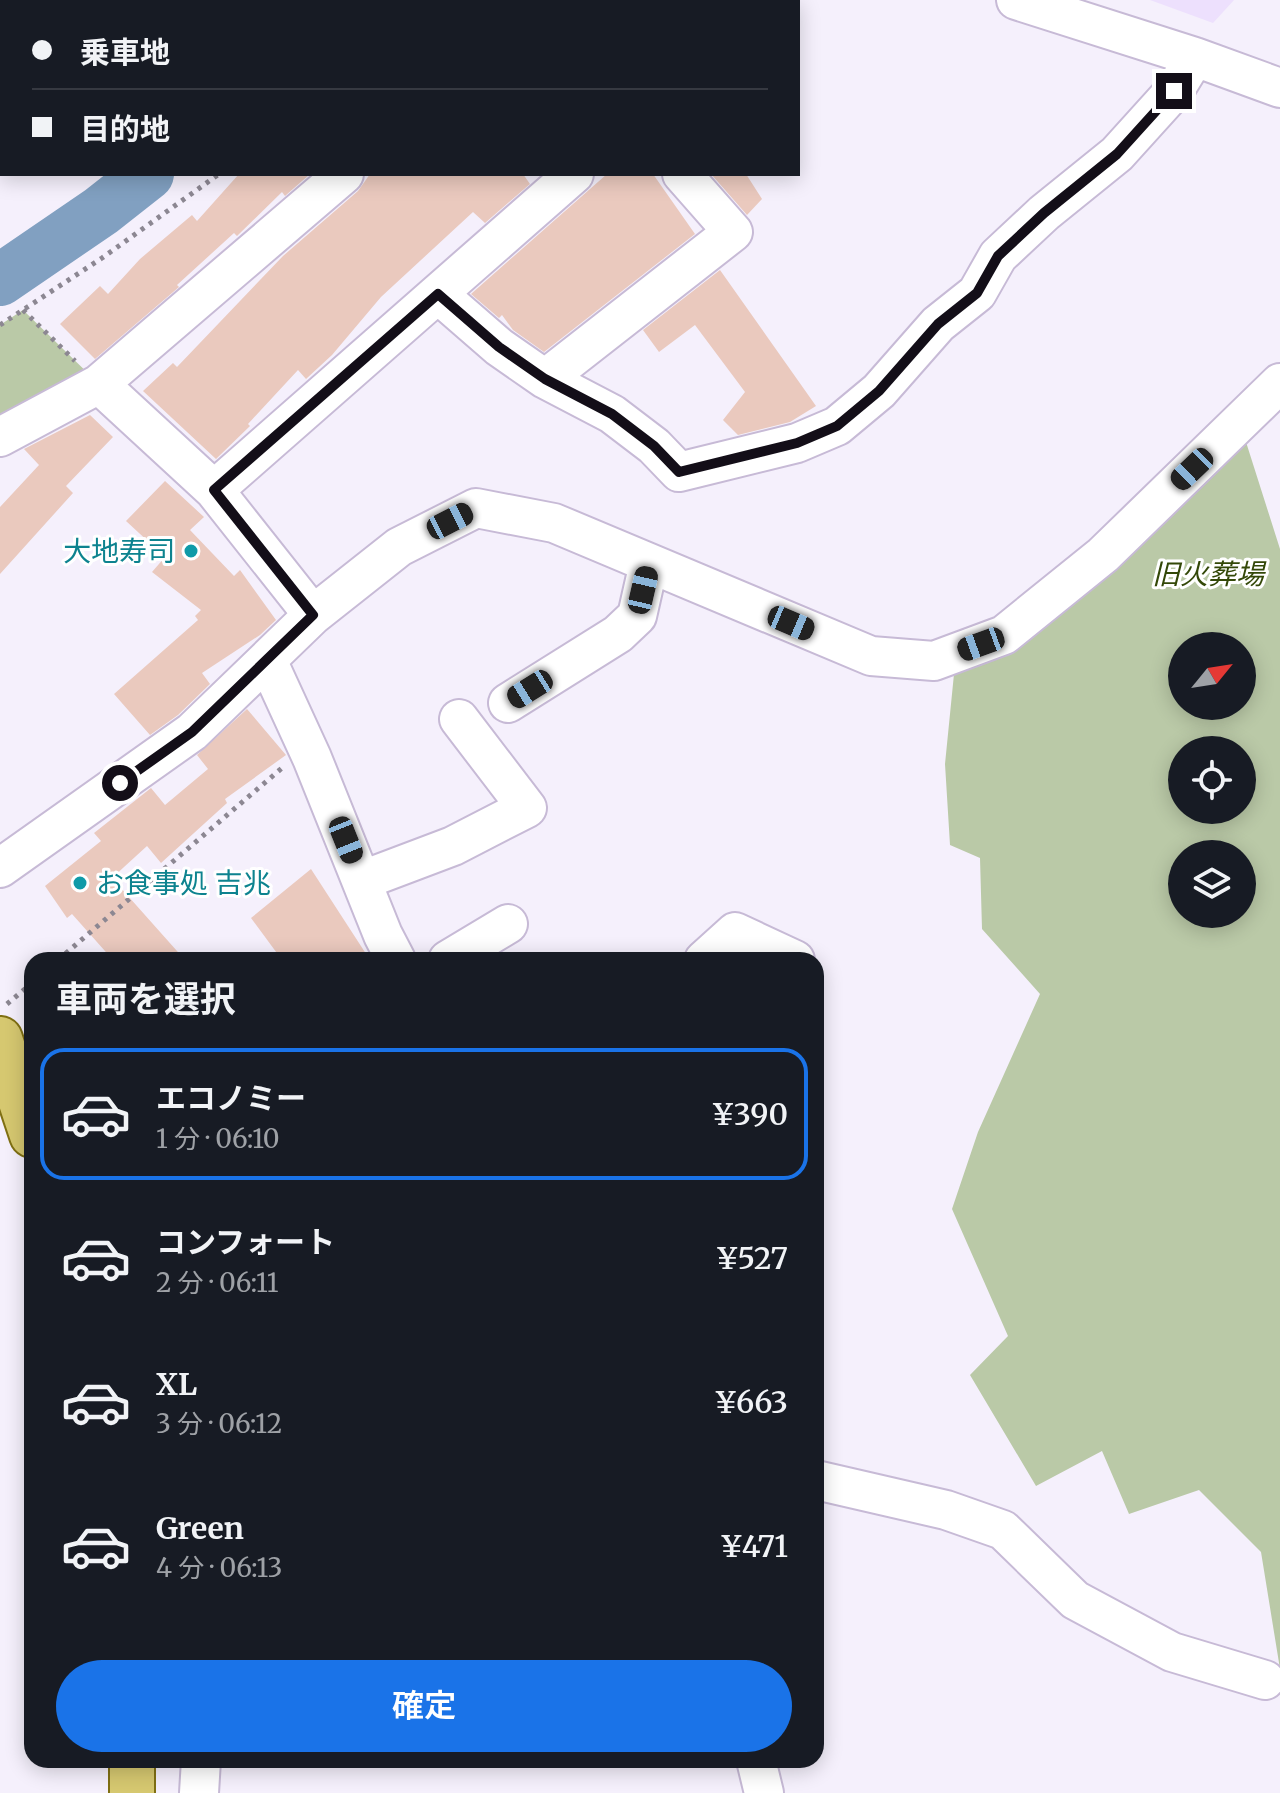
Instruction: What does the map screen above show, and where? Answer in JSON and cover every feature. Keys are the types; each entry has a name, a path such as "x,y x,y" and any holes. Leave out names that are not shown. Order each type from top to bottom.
{"main road":[{"path":"2,1023 24,1105"},
{"path":"132,1768 132,1793"}],"street":[{"path":"1016,0 1195,57 1280,88"},
{"path":"438,294 499,347 545,379 612,414 654,446 679,472 797,443 837,426 879,391 938,324 977,293 998,256 1044,213 1117,154 1174,91 1195,57"},
{"path":"0,437 99,384 342,176"},
{"path":"214,490 572,176"},
{"path":"545,379 733,232 684,176"},
{"path":"0,868 192,732 313,615 399,547 476,508 554,523 871,656 934,661 1004,635 1103,555 1280,383"},
{"path":"99,384 214,490 313,615"},
{"path":"508,703 618,634 637,616 649,563"},
{"path":"267,660 307,746 392,952"},
{"path":"363,880 453,846 527,808 459,719"},
{"path":"461,952 508,924"},
{"path":"713,952 735,932 778,952"},
{"path":"824,1482 946,1510 1003,1530 1075,1600 1172,1652 1265,1680"},
{"path":"199,1793 201,1768"},
{"path":"758,1768 764,1793"}],"path":[{"path":"0,325 102,258 216,176"},
{"path":"23,310 99,384"},
{"path":"67,952 307,746"},
{"path":"2,1023 24,994"}],"shaded area":[{"path":"1150,0 1234,0 1213,23"}],"green space":[{"path":"23,310 99,384 0,437 0,325"},
{"name":"旧火葬場","path":"1246,442 1280,549 1280,1669 1261,1552 1199,1490 1129,1514 1102,1451 1036,1486 970,1375 1008,1336 952,1209 978,1132 1040,994 982,929 980,858 950,845 945,764 954,674 1047,621"}],"building":[{"path":"237,176 308,176 285,196 282,192 237,236 234,233 177,285 179,287 95,359 60,324 100,286 108,294 140,259 192,215 197,221"},
{"path":"369,176 524,176 530,184 485,223 473,212 381,297 332,355 306,379 298,370 248,424 250,426 216,459 143,391 173,363 177,367 283,256 358,191"},
{"path":"605,176 654,176 695,234 544,352 513,330 502,315 499,318 471,294"},
{"path":"713,176 747,176 762,199 747,215"},
{"path":"720,270 816,406 790,422 738,435 723,420 745,392 695,325 659,352 643,330"},
{"path":"90,415 113,437 66,486 73,493 0,574 0,507 39,465 24,449"},
{"path":"165,481 204,517 190,530 234,576 240,570 276,620 260,635 202,673 210,684 178,715 150,735 114,694 198,620 195,616 201,610 152,572 165,557 126,521"},
{"path":"247,709 286,755 225,799 227,803 161,863 147,846 112,878 178,952 106,952 72,914 67,918 45,886 101,841 94,833 151,788 165,805 208,769 197,755"},
{"path":"311,869 365,952 276,952 251,918"}],"waterway":[{"path":"0,280 101,211 145,176"}],"place":[{"name":"大地寿司","path":"191,551"},
{"name":"お食事処 吉兆","path":"80,883"}],"route":[{"path":"120,783 192,732 313,615 214,490 438,294 499,347 545,379 612,414 654,446 679,472 797,443 837,426 879,391 938,324 977,293 998,256 1044,213 1117,154 1174,91"}]}
